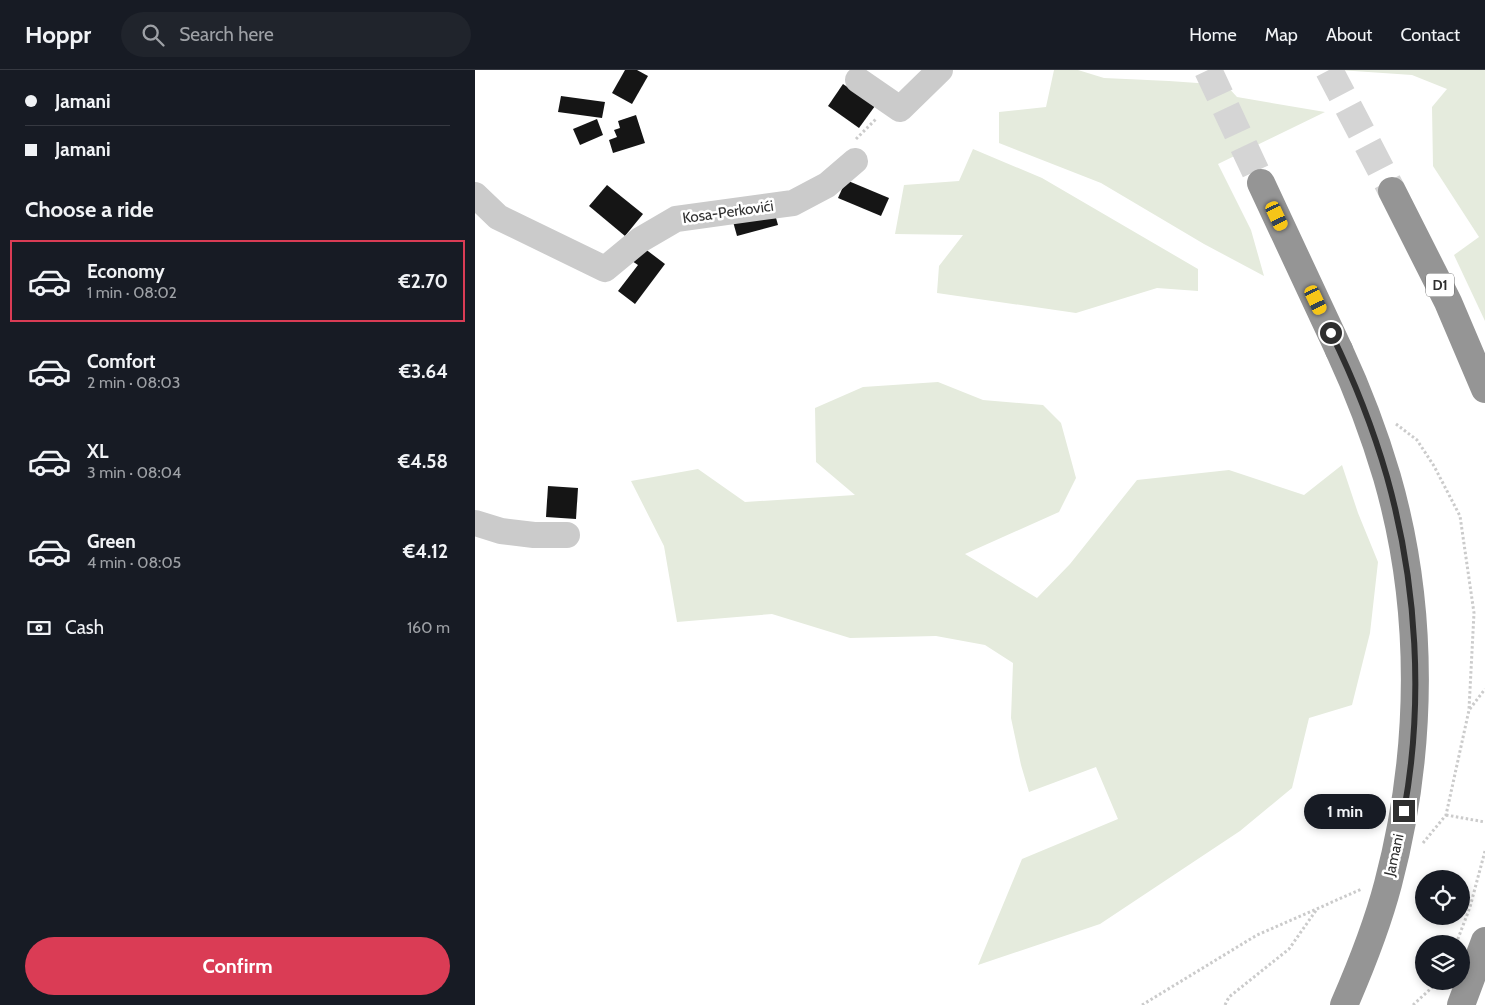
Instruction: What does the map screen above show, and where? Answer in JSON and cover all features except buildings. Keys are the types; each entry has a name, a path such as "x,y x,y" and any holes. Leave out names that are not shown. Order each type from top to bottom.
{"highway":[{"name":"Jamani","path":"1261,183 1358,392 1374,434 1398,523 1411,613 1415,696 1411,759 1406,796 1398,841 1374,929 1344,1005"},
{"name":"D1","path":"1392,190 1448,302 1484,385"},
{"path":"1461,1005 1485,941"}],"street":[{"path":"858,80 900,109 940,70"},
{"name":"Kosa-Perkovići","path":"475,195 498,217 605,269 640,240 676,219 793,203 827,185 855,161"},
{"path":"475,523 501,531 567,535"}],"path":[{"path":"855,161 853,142 892,104"},
{"path":"1421,844 1446,815 1469,710 1485,689"},
{"path":"1446,815 1485,822"},
{"path":"1459,935 1470,907 1485,851"},
{"path":"1142,1005 1257,935 1370,885"},
{"path":"1225,1005 1229,997 1289,949 1317,909"},
{"path":"1413,1005 1429,990"}],"shaded area":[{"path":"1054,70 1078,70 1104,78 1226,85 1237,97 1325,112 1218,164 1251,230 1264,276 1204,244 1101,183 999,143 999,112 1046,107"},
{"path":"1339,70 1485,70 1485,321 1454,255 1479,237 1433,166 1432,107 1447,89 1412,75"},
{"path":"973,149 1042,178 1198,269 1198,291 1157,288 1076,313 937,293 939,266 963,235 895,234 904,185 959,181"},
{"path":"938,382 983,400 1043,405 1061,423 1076,478 1059,512 965,554 1037,598 1070,564 1137,480 1229,470 1304,495 1342,465 1358,513 1378,562 1370,633 1352,705 1309,718 1292,788 1240,831 1100,924 978,965 1022,859 1118,819 1096,767 1029,792 1011,718 1013,663 985,645 936,636 850,638 772,614 677,622 664,546 631,481 698,469 745,502 855,495 816,462 815,408 863,387"}],"tunnel":[{"path":"1208,70 1261,183"},
{"path":"1329,70 1392,191"}],"route":[{"path":"1331,333 1358,392 1374,434 1391,493 1406,568 1413,628 1415,705 1412,750 1404,811"}]}
